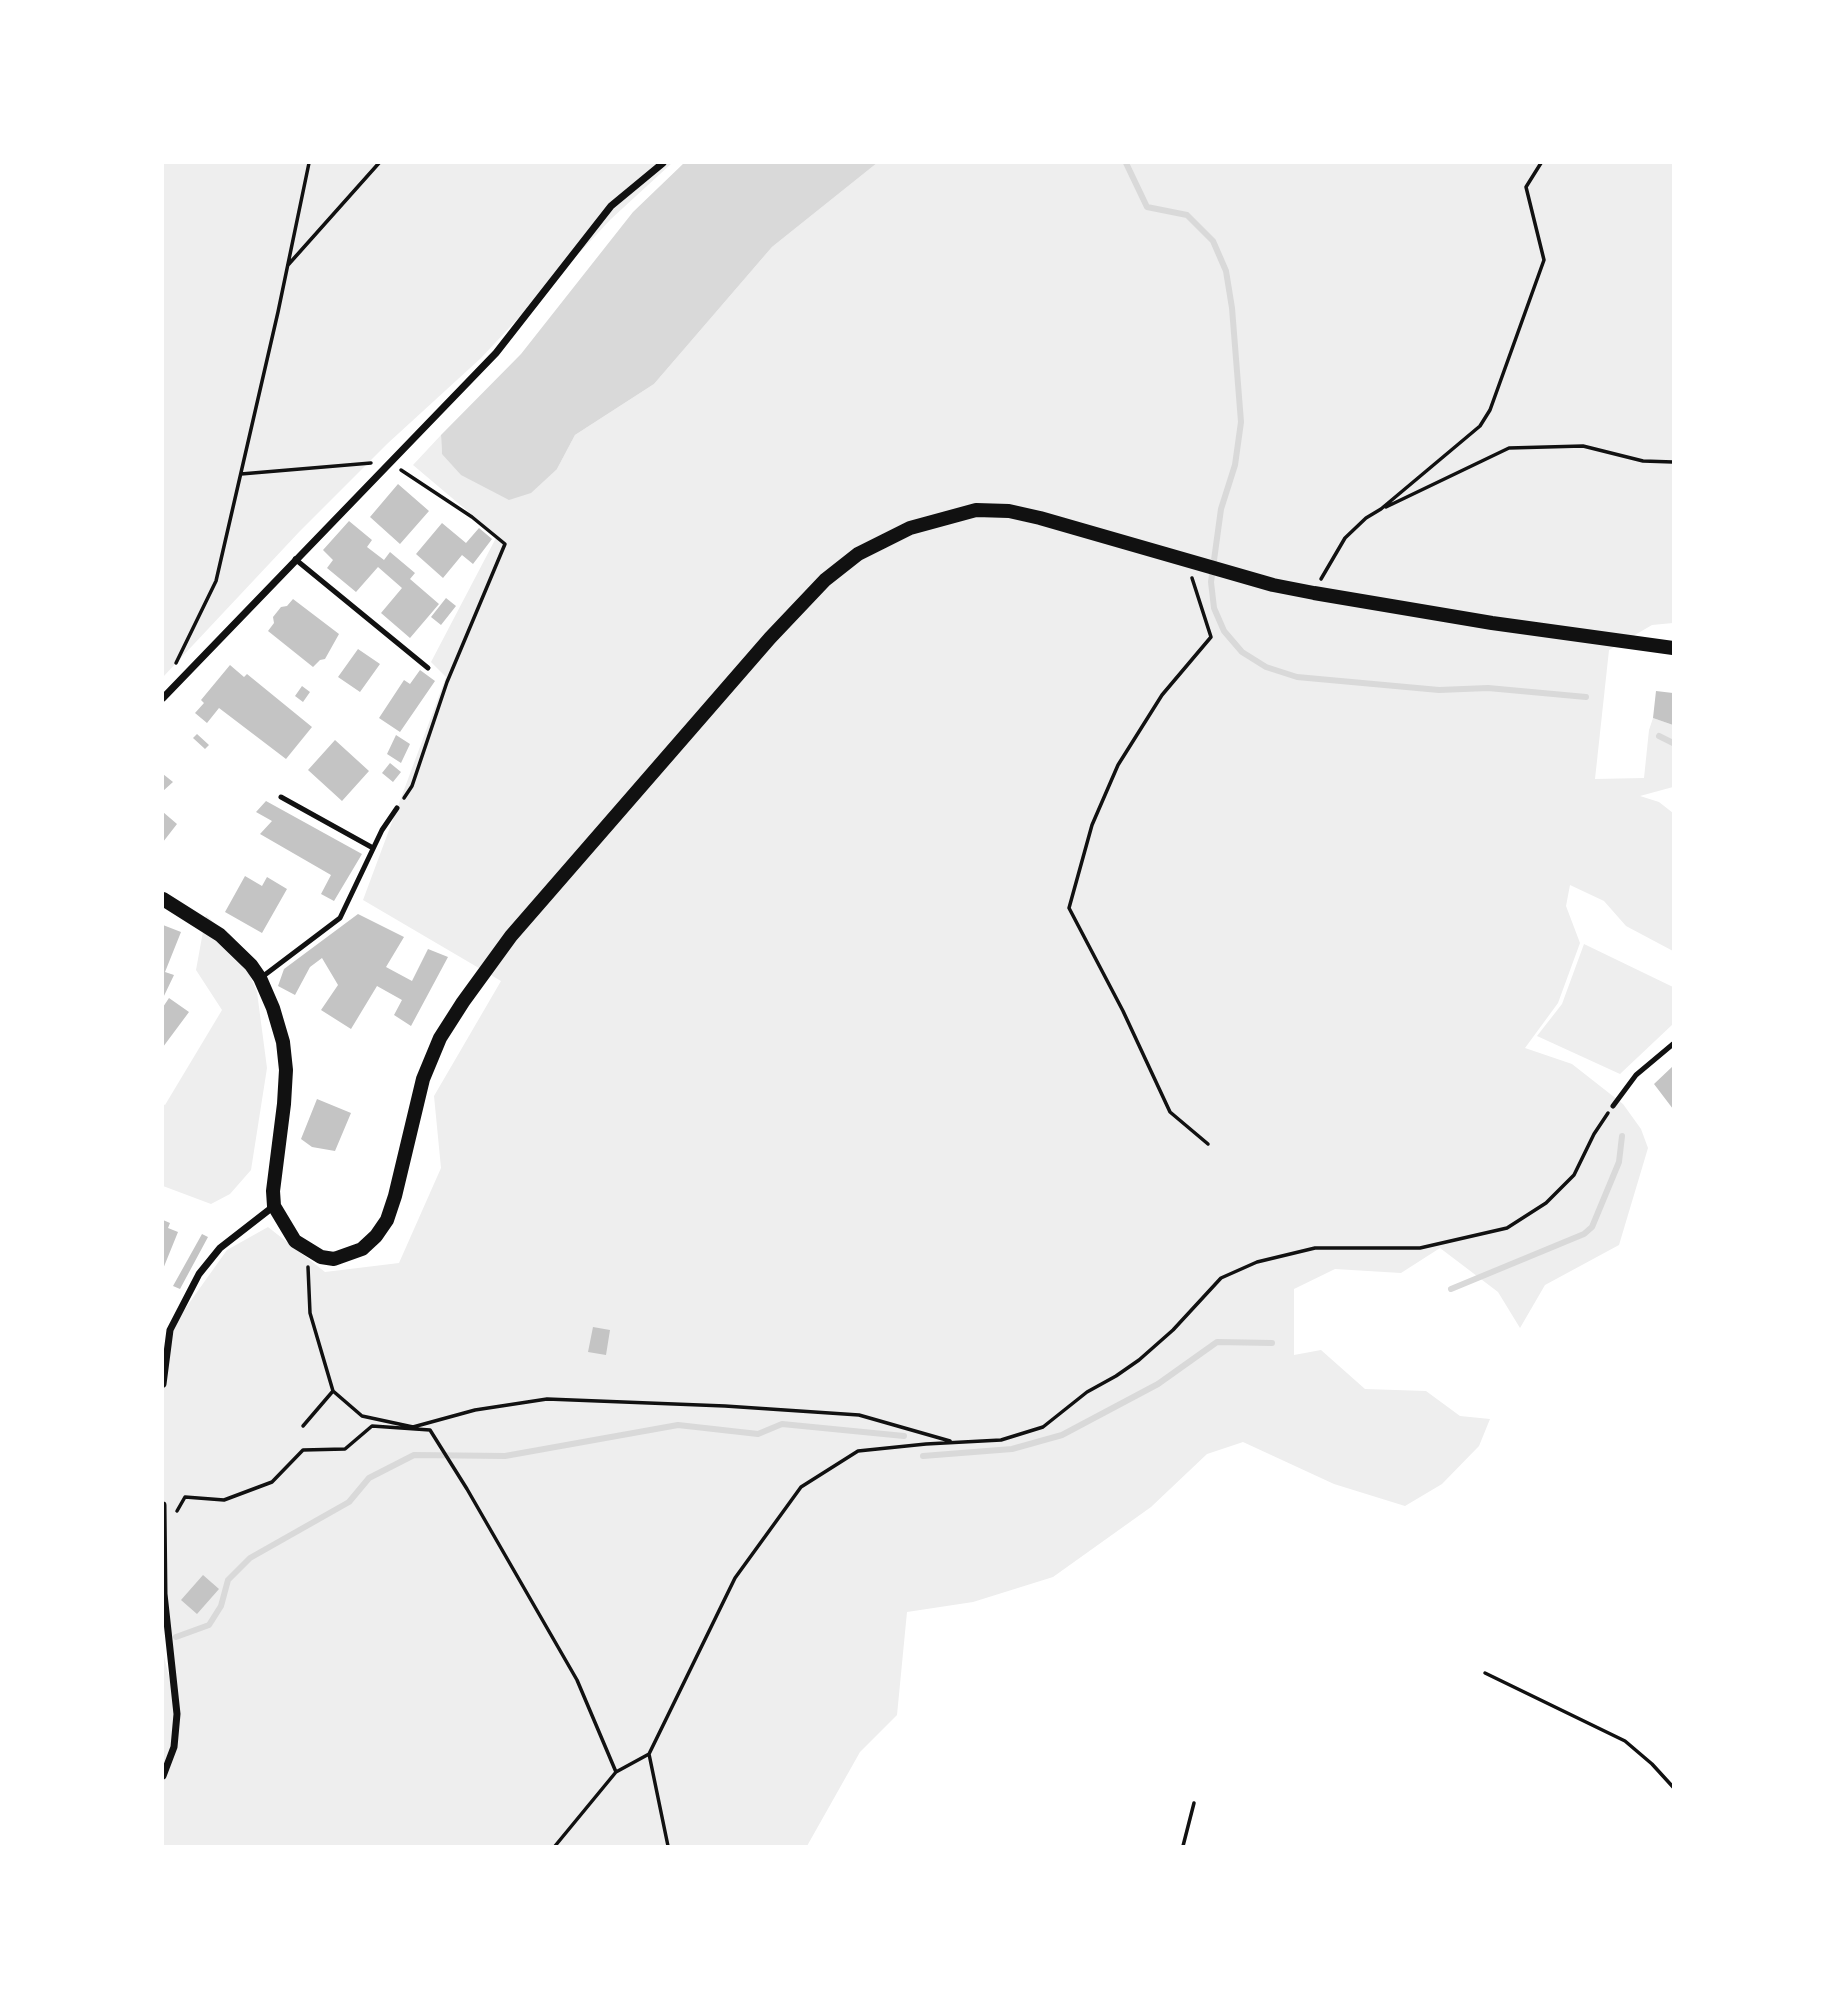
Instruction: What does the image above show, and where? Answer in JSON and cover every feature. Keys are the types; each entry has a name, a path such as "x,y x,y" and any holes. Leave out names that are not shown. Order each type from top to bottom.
{"main road":[{"path":"163,899 220,935 251,965 260,978 283,1042 286,1070 273,1191 274,1206 295,1241 307,1251 334,1259 362,1249 376,1236 387,1220 423,1079 440,1038 511,936 744,667 825,580 858,554 910,528 976,510 1009,511 1273,585 1492,623 1673,648"}],"street":[{"path":"163,698 496,352 611,206 663,163"},
{"path":"163,1384 167,1328 199,1274 220,1248 274,1206"},
{"path":"163,1505 163,1594 177,1714 174,1747 163,1776"}],"lane":[{"path":"295,559 428,667"},
{"path":"281,797 373,848"},
{"path":"260,978 340,918 373,848 397,808"},
{"path":"1613,1106 1636,1075 1673,1044"}],"path":[{"path":"175,666 216,581 309,163"},
{"path":"287,267 379,163"},
{"path":"1381,509 1480,426 1490,411 1544,260 1526,187 1541,163"},
{"path":"1314,593 1345,538 1366,518 1509,448 1583,446 1643,461 1673,463"},
{"path":"241,474 388,462 472,517 505,544 447,682 412,786 397,808"},
{"path":"1185,559 1211,636 1162,695 1118,765 1092,825 1069,908 1123,1012 1170,1112 1208,1144"},
{"path":"555,1846 616,1772 649,1754 735,1578 801,1487 858,1451 1001,1440 1043,1427 1087,1392 1139,1360 1173,1330 1221,1278 1257,1262 1315,1248 1420,1248 1507,1228 1546,1203 1574,1175 1594,1134 1613,1106"},
{"path":"307,1251 310,1313 332,1391 362,1416 413,1427 475,1410 547,1399 725,1406 859,1415 955,1442"},
{"path":"303,1426 332,1391"},
{"path":"164,1533 185,1497 224,1500 272,1482 303,1450 345,1450 372,1426 430,1430 577,1680 616,1772"},
{"path":"1485,1673 1625,1741 1673,1787"},
{"path":"649,1754 668,1846"},
{"path":"1183,1846 1194,1803"}],"shaded area":[{"path":"163,163 672,163 611,219 481,358 387,444 300,531 163,677"},
{"path":"684,163 877,163 772,247 654,384 575,435 557,469 531,493 509,500 461,475 442,454 441,435 521,354 633,212"},
{"path":"877,163 1673,163 1673,623 1652,625 1609,650 1595,779 1644,778 1649,730 1653,718 1673,725 1673,787 1640,796 1659,802 1673,813 1673,951 1626,926 1604,901 1570,885 1566,906 1580,943 1558,1003 1525,1048 1572,1064 1623,1104 1641,1129 1648,1148 1619,1245 1545,1285 1520,1328 1498,1292 1440,1248 1401,1273 1335,1269 1294,1289 1294,1355 1321,1350 1365,1389 1426,1391 1460,1416 1490,1419 1479,1446 1442,1484 1405,1506 1334,1484 1243,1442 1207,1454 1151,1507 1053,1577 973,1602 907,1612 897,1715 860,1752 807,1846 163,1846 163,1652 175,1702 167,1641 163,1505 163,1384 170,1330 227,1250 268,1227 325,1272 399,1263 441,1168 434,1096 501,981 363,900 446,677 431,662 497,536 413,465 441,435 442,454 557,469 575,435 654,384 772,247"},
{"path":"206,915 236,944 257,992 267,1068 251,1170 230,1194 211,1204 163,1186 163,1104 165,1105 222,1010 196,970"},
{"path":"1584,944 1673,987 1673,1024 1620,1074 1537,1036 1562,1004"}],"building":[{"path":"398,484 429,511 400,544 370,517"},
{"path":"349,521 372,540 367,547 384,560 390,552 415,573 410,579 439,604 410,638 381,613 402,588 378,567 356,592 327,568 333,560 323,550"},
{"path":"442,523 466,543 479,528 492,539 473,564 462,555 443,578 416,554"},
{"path":"446,598 456,606 441,625 431,617"},
{"path":"293,599 339,634 325,659 313,667 268,631 274,623 273,617"},
{"path":"358,649 380,664 360,692 338,677"},
{"path":"230,665 244,677 247,674 312,727 286,759 219,708 207,723 195,713 204,703 201,700"},
{"path":"420,670 435,681 400,732 379,718 404,680 410,684"},
{"path":"302,686 310,692 303,702 295,696"},
{"path":"1656,691 1673,693 1673,725 1653,718"},
{"path":"197,734 209,745 205,749 193,738"},
{"path":"396,735 410,744 401,763 387,754"},
{"path":"335,740 369,771 342,801 308,770"},
{"path":"390,763 401,772 393,782 382,773"},
{"path":"163,774 173,782 163,791"},
{"path":"266,801 362,854 334,901 321,894 331,875 260,834 272,821 256,812"},
{"path":"163,812 177,824 163,842"},
{"path":"245,876 262,886 267,877 287,889 262,933 225,912"},
{"path":"358,914 404,937 386,967 412,981 428,949 448,957 411,1026 394,1015 402,1000 377,986 351,1029 321,1010 338,985 322,958 310,967 295,995 278,986 284,969"},
{"path":"163,925 181,932 165,972 174,975 163,998"},
{"path":"169,998 189,1012 163,1047 163,1007"},
{"path":"1673,1066 1673,1109 1654,1084"},
{"path":"317,1099 351,1113 335,1151 312,1147 301,1139"},
{"path":"163,1220 170,1223 168,1228 178,1232 163,1269"},
{"path":"202,1234 208,1237 180,1289 173,1286"},
{"path":"593,1327 610,1330 606,1355 588,1352"},
{"path":"203,1575 219,1589 197,1614 181,1600"}],"waterway":[{"path":"1126,163 1147,207 1187,215 1213,241 1226,271 1232,308 1241,422 1235,465 1221,509 1211,582 1214,608 1224,631 1242,652 1266,667 1297,677 1439,690 1488,688 1586,697"},
{"path":"1659,736 1673,743"},
{"path":"1451,1289 1584,1234 1592,1227 1619,1162 1622,1136"},
{"path":"923,1456 1012,1449 1062,1435 1158,1384 1217,1342 1272,1343"},
{"path":"176,1637 209,1625 221,1606 228,1580 250,1558 349,1502 369,1478 414,1455 505,1456 678,1425 758,1434 782,1424 904,1436"}]}
